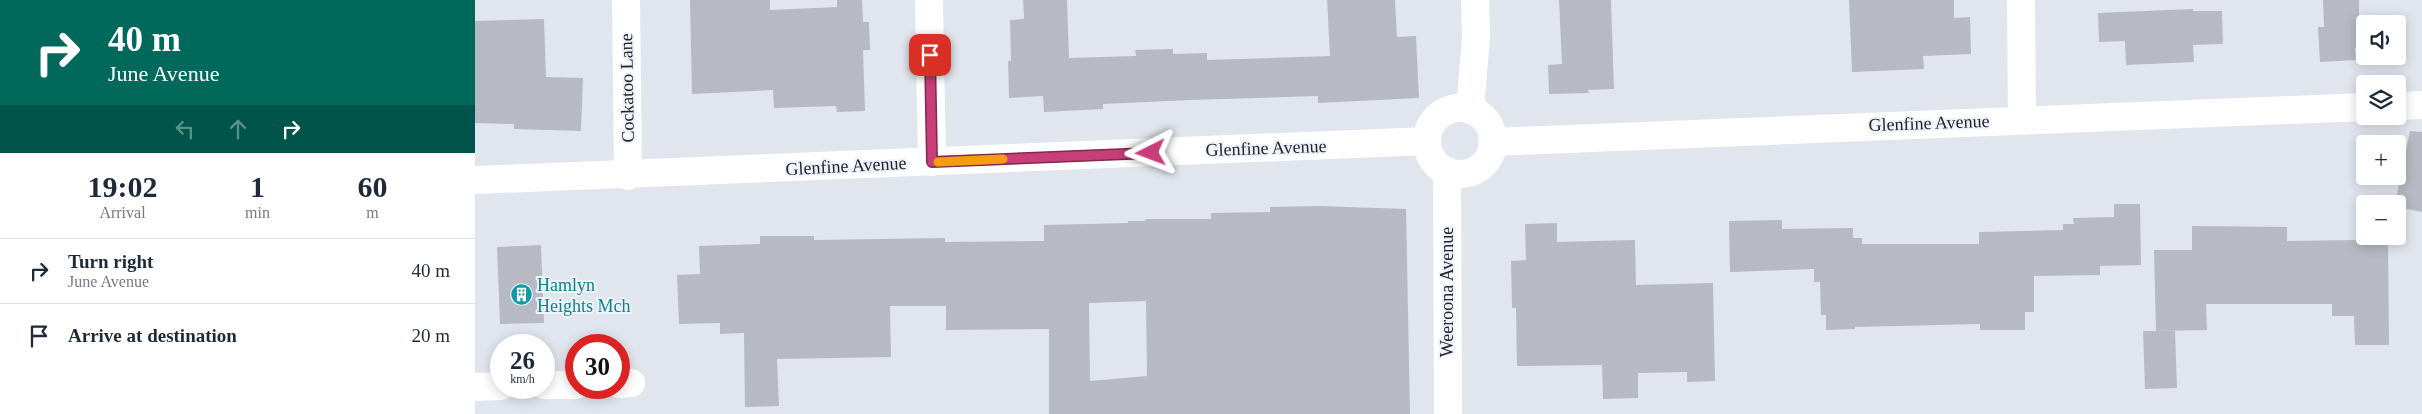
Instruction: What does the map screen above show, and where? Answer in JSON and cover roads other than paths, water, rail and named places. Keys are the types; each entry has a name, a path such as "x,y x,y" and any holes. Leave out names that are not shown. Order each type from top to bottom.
{"street":[{"name":"Cockatoo Lane","path":"626,0 628,176"},
{"path":"929,0 932,162"},
{"path":"1471,110 1476,37 1475,0"},
{"path":"2021,0 2022,119"},
{"path":"2406,106 2422,105"},
{"name":"Glenfine Avenue","path":"1492,142 2022,119 2356,107"},
{"path":"1460,108 1471,110 1487,122 1492,142 1485,162 1477,169 1457,174 1447,171 1433,159 1427,141 1431,126 1441,114 1450,109 1460,108"},
{"name":"Glenfine Avenue","path":"475,180 628,176 1427,141"},
{"name":"Weeroona Avenue","path":"1447,171 1448,414"},
{"path":"475,387 490,386"}],"place":[{"name":"Hamlyn Heights Mch","path":"521,295"}]}
